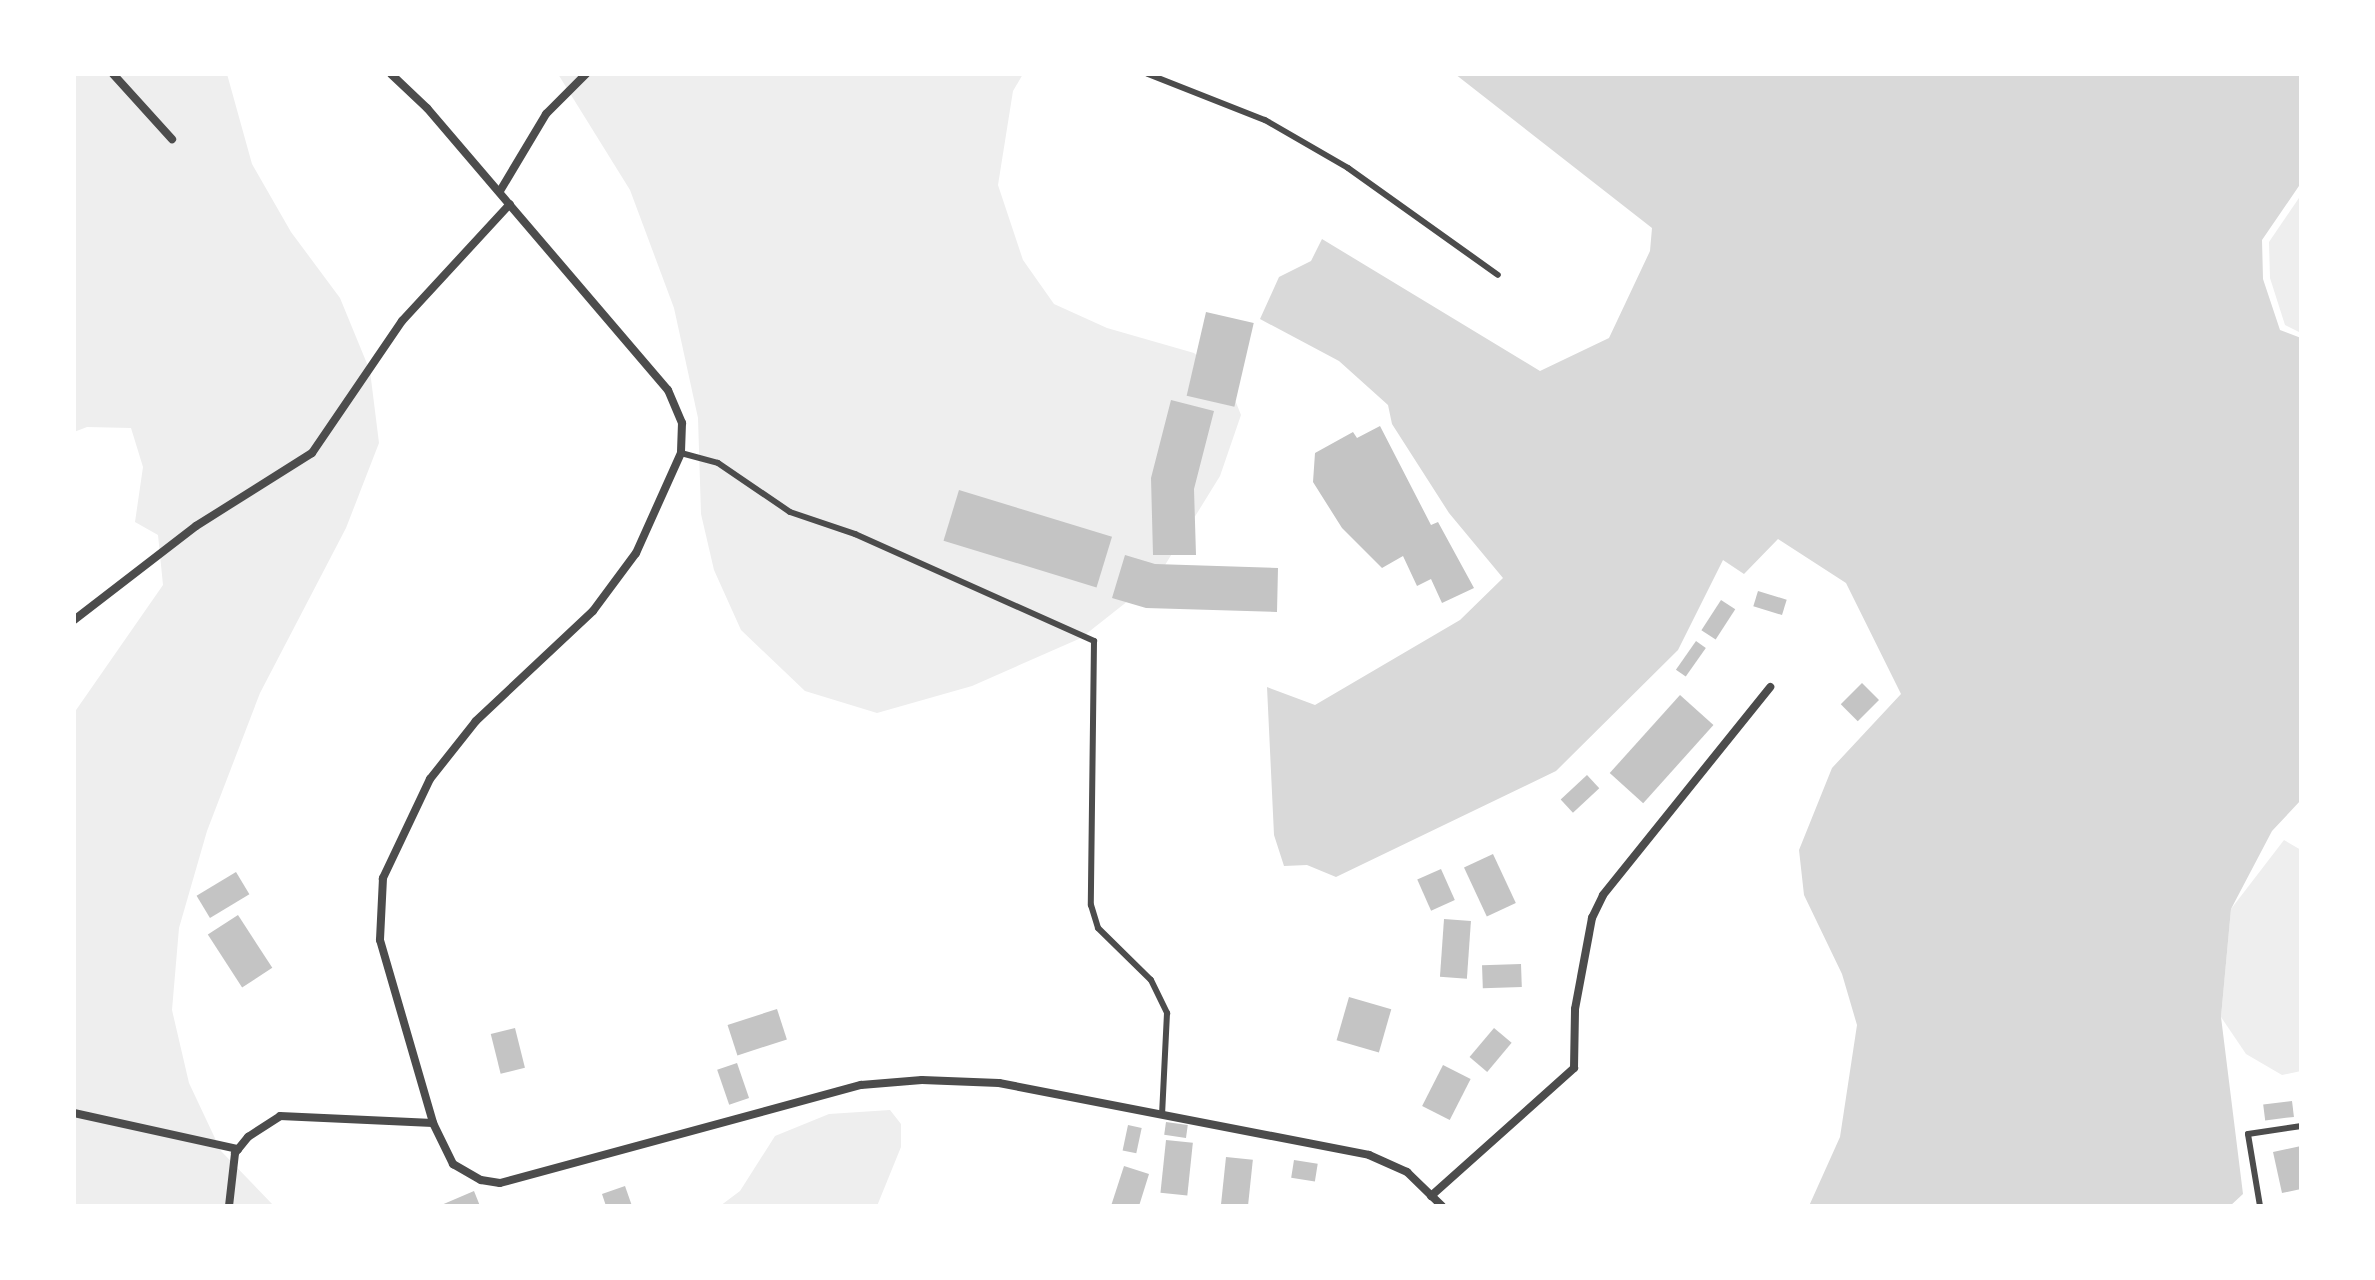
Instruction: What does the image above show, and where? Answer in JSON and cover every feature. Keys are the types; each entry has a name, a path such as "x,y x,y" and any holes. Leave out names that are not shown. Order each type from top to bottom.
{"street":[{"path":"113,74 172,139"},
{"path":"391,74 500,191 668,390 682,423 681,453 636,553 593,611 476,721 430,779 383,878 380,940 433,1123 453,1164 481,1180 500,1183 861,1085 922,1080 999,1083 1369,1155 1407,1172 1442,1206"},
{"path":"500,191 546,114 586,74"},
{"path":"74,620 196,526 312,453 402,321 510,204"},
{"path":"1431,1196 1574,1068 1575,1009 1592,918 1603,895 1770,687"},
{"path":"74,1113 238,1149"},
{"path":"229,1206 238,1149 280,1116 433,1123"}],"lane":[{"path":"1148,74 1265,120 1348,168 1498,275"},
{"path":"681,453 718,463 790,512 855,534 1094,641 1091,905 1098,928 1151,980 1167,1013 1162,1115"},
{"path":"2260,1206 2248,1134 2301,1126"}],"shaded area":[{"path":"74,74 227,74 252,164 291,232 340,298 370,371 379,443 346,528 260,693 207,831 179,928 172,1010 189,1083 221,1151 274,1206 74,1206 74,713 163,585 158,535 135,522 143,467 131,428 87,427 74,432"},
{"path":"558,74 1023,74 1013,91 998,185 1023,260 1054,304 1107,328 1194,353 1227,380 1241,415 1220,476 1157,578 1081,638 972,686 877,713 805,691 741,630 714,570 701,514 698,418 674,308 630,190"},
{"path":"1455,74 2301,74 2301,183 2262,240 2263,279 2280,330 2301,338 2301,800 2272,831 2231,909 2221,1017 2243,1194 2230,1206 1809,1206 1840,1137 1857,1025 1842,974 1804,895 1799,850 1832,768 1901,694 1846,583 1778,539 1744,574 1723,560 1678,650 1556,771 1336,877 1307,865 1284,866 1274,835 1267,687 1315,705 1460,620 1503,578 1449,513 1392,424 1388,405 1339,361 1260,319 1279,277 1311,261 1322,239 1540,371 1609,338 1650,251 1652,228"},
{"path":"2301,195 2299,332 2285,325 2270,278 2269,242"},
{"path":"2284,840 2301,850 2301,1071 2282,1075 2246,1054 2221,1017 2231,909"},
{"path":"890,1110 901,1124 901,1147 877,1206 720,1206 740,1191 775,1136 829,1114"}],"building":[{"path":"1206,312 1254,323 1234,407 1187,396"},
{"path":"1171,400 1214,411 1194,489 1196,555 1153,555 1151,478"},
{"path":"1380,426 1431,525 1438,522 1474,588 1442,603 1431,579 1417,586 1403,556 1382,568 1342,528 1313,482 1315,453 1353,432 1357,438"},
{"path":"959,490 1112,537 1097,587 944,541"},
{"path":"1125,555 1155,564 1278,568 1277,612 1146,608 1112,598"},
{"path":"1758,591 1787,600 1782,615 1753,606"},
{"path":"1721,600 1735,609 1716,639 1701,630"},
{"path":"1696,641 1706,648 1686,677 1676,670"},
{"path":"1862,683 1879,700 1858,721 1841,704"},
{"path":"1680,695 1713,725 1643,803 1610,773"},
{"path":"1587,775 1599,788 1573,813 1561,800"},
{"path":"1493,854 1516,903 1487,916 1464,868"},
{"path":"1441,869 1455,900 1431,911 1417,880"},
{"path":"236,872 249,894 210,918 197,896"},
{"path":"238,915 272,968 242,987 208,935"},
{"path":"1444,919 1471,921 1467,979 1440,977"},
{"path":"1521,964 1522,987 1483,988 1482,965"},
{"path":"1349,997 1391,1009 1379,1052 1337,1040"},
{"path":"777,1009 787,1039 737,1056 728,1025"},
{"path":"515,1028 525,1068 501,1074 491,1034"},
{"path":"1494,1028 1512,1043 1487,1072 1470,1057"},
{"path":"737,1063 749,1098 729,1105 717,1070"},
{"path":"1443,1065 1471,1079 1450,1120 1422,1106"},
{"path":"2292,1101 2294,1117 2265,1120 2263,1105"},
{"path":"1166,1122 1188,1125 1186,1138 1164,1135"},
{"path":"1128,1125 1142,1128 1136,1153 1123,1150"},
{"path":"1166,1140 1193,1143 1187,1196 1160,1193"},
{"path":"2301,1146 2301,1189 2282,1193 2273,1152"},
{"path":"1226,1157 1253,1160 1248,1206 1221,1205"},
{"path":"1294,1160 1318,1164 1315,1182 1291,1178"},
{"path":"1124,1166 1149,1174 1139,1206 1111,1206"},
{"path":"625,1186 632,1206 606,1206 602,1194"},
{"path":"474,1191 480,1206 439,1206"}]}
